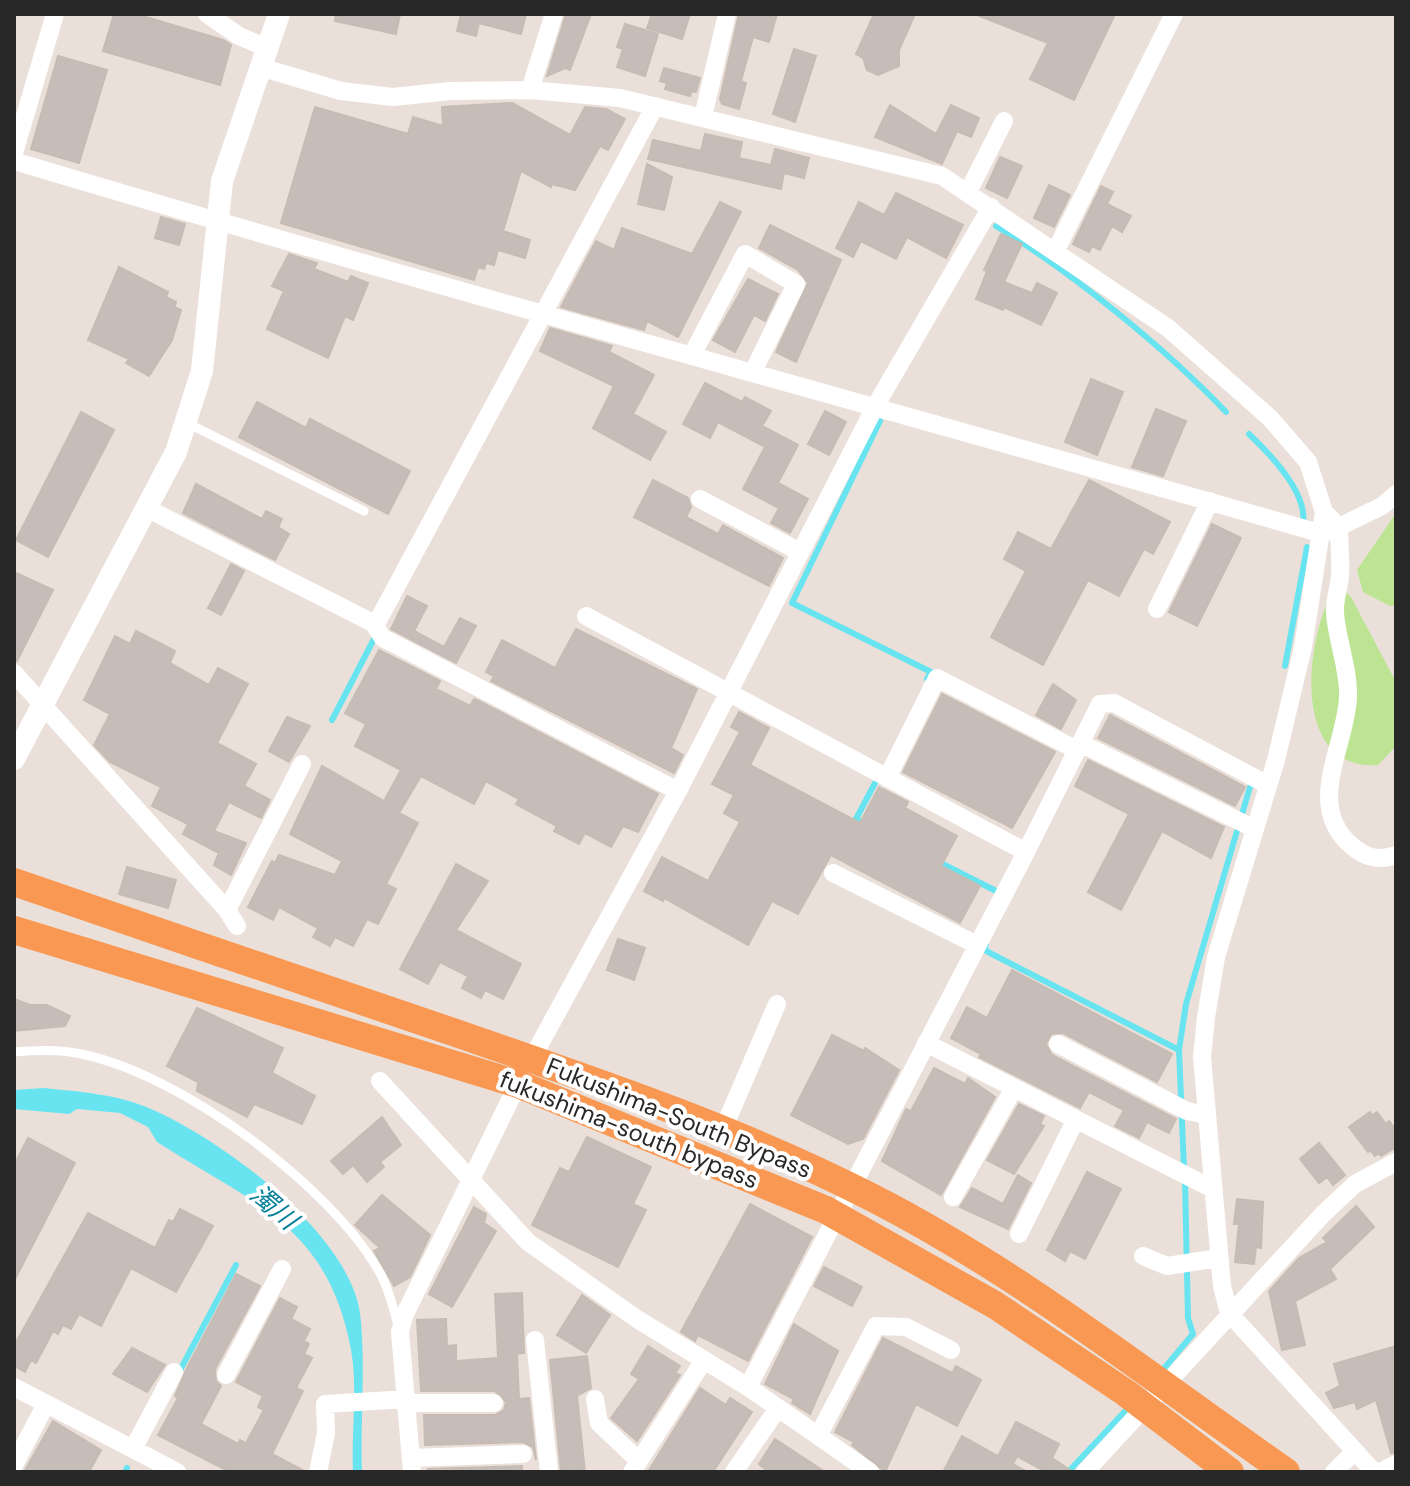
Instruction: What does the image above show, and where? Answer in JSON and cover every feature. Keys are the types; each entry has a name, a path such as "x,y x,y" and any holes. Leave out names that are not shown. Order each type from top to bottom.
{"highway":[{"name":"Fukushima-South Bypass","path":"14,882 525,1072 722,1132 874,1198 1010,1277 1149,1371 1286,1472"},
{"name":"fukushima-south bypass","path":"14,930 525,1072 858,1225 995,1305 1126,1393 1230,1472"}],"street":[{"path":"14,153 55,14"},
{"path":"207,14 264,57 341,91 393,97 450,91 570,91 655,106 942,176 1168,328 1270,418 1308,462 1331,531 1340,575 1335,610 1348,694 1345,724 1328,782 1332,820 1340,837 1371,859 1396,855"},
{"path":"14,759 176,452 187,423 202,371 222,181 279,14"},
{"path":"530,90 554,14"},
{"path":"703,117 727,14"},
{"path":"1056,250 1174,14"},
{"path":"375,626 655,106"},
{"path":"968,192 1004,121"},
{"path":"14,161 542,315 876,405 1210,501 1331,531 1382,506 1396,494"},
{"path":"523,1454 412,1465 403,1401 400,1332 404,1316 525,1072 678,791 876,405 991,207"},
{"path":"692,355 745,254 796,284 753,372"},
{"path":"700,499 800,552"},
{"path":"1157,609 1210,501"},
{"path":"146,508 375,626 383,638 678,791"},
{"path":"1331,531 1268,785 1216,957 1202,1057 1219,1258 1229,1313 1353,1453 1377,1472 1396,1464"},
{"path":"586,616 1026,852"},
{"path":"14,673 232,918 302,764"},
{"path":"887,778 937,678 1255,829"},
{"path":"748,1387 1100,704 1114,703 1268,785"},
{"path":"833,873 977,945"},
{"path":"722,1132 777,1004"},
{"path":"926,1043 1213,1189"},
{"path":"1058,1044 1187,1111 1207,1115"},
{"path":"380,1081 528,1242 637,1319 748,1387 870,1472"},
{"path":"953,1197 1014,1088"},
{"path":"1019,1234 1076,1119"},
{"path":"1085,1472 1229,1313 1355,1184 1396,1162"},
{"path":"1143,1256 1167,1266 1219,1258"},
{"path":"226,1375 282,1269"},
{"path":"818,1436 876,1326 906,1327 951,1350"},
{"path":"535,1340 549,1472"},
{"path":"595,1399 599,1423 635,1466 704,1360"},
{"path":"133,1449 174,1372"},
{"path":"14,1387 177,1472"},
{"path":"318,1472 326,1433 325,1404 403,1401 494,1403"},
{"path":"14,1465 46,1404"},
{"path":"740,1470 778,1408"},
{"path":"1334,1472 1353,1453"}],"lane":[{"path":"187,423 364,511"},
{"path":"14,1052 81,1054 127,1069 215,1113 244,1133 337,1215 379,1272 400,1332"}],"green space":[{"path":"1396,513 1396,605 1390,606 1363,592 1357,570"},
{"path":"1332,592 1346,592 1351,597 1396,682 1396,746 1378,765 1350,761 1330,748 1318,727 1312,700 1312,671 1316,642"}],"water":[{"name":"濁川","path":"44,1088 125,1100 180,1123 278,1192 332,1251 350,1282 360,1313 363,1351 362,1472 353,1472 354,1380 351,1350 340,1308 324,1273 305,1246 255,1202 157,1142 148,1127 120,1113 77,1109 69,1114 14,1109 14,1090"}],"building":[{"path":"114,14 136,14 231,45 220,85 103,51"},
{"path":"336,14 400,14 396,34 335,21"},
{"path":"461,14 526,14 521,34 479,23 476,36 457,31"},
{"path":"566,14 591,14 570,70 565,68 547,76"},
{"path":"652,14 690,14 682,39 647,28"},
{"path":"739,14 777,14 769,42 753,37 741,81 746,83 739,109 722,104 720,99"},
{"path":"874,14 915,14 899,50 899,66 878,75 867,70 863,58 856,54"},
{"path":"1115,14 1074,100 1030,79 1048,43 977,15"},
{"path":"625,24 658,34 645,76 617,67 623,49 617,47"},
{"path":"794,49 816,56 795,122 773,114"},
{"path":"58,56 107,70 79,163 31,149"},
{"path":"664,68 700,78 696,92 692,91 690,96 665,89 667,83 660,81"},
{"path":"512,103 570,135 585,107 606,109 625,119 608,150 600,146 575,190 552,184 551,187 521,171 503,231 530,240 525,258 498,250 494,265 486,263 484,269 478,267 474,280 281,223 315,107 408,134 413,117 443,126 442,107"},
{"path":"890,105 936,134 951,105 979,118 971,137 957,131 942,164 875,137"},
{"path":"705,134 742,142 739,158 771,165 775,149 809,158 804,178 784,173 781,189 648,159 653,140 701,151"},
{"path":"1000,157 1022,166 1007,198 986,188"},
{"path":"647,164 672,177 664,210 638,204"},
{"path":"1049,185 1070,195 1054,227 1034,218"},
{"path":"1101,186 1113,192 1107,204 1131,216 1122,232 1112,226 1100,250 1092,246 1089,252 1073,244"},
{"path":"896,193 963,225 946,258 907,237 896,259 861,241 853,257 836,248 859,202 884,215"},
{"path":"720,202 741,212 678,337 647,321 644,330 561,307 596,241 614,250 622,228 692,254"},
{"path":"161,217 185,224 179,245 155,238"},
{"path":"770,225 841,260 796,362 776,352 808,283 798,270 759,248"},
{"path":"1001,234 1022,244 1004,282 1032,293 1037,283 1057,293 1041,325 1004,307 1003,310 976,299 987,271 984,270"},
{"path":"289,254 317,263 314,269 348,282 351,276 368,283 353,320 345,316 328,358 267,329 284,291 272,286"},
{"path":"119,267 168,292 166,297 176,302 174,307 181,310 172,340 149,376 126,363 129,359 88,340"},
{"path":"748,279 778,294 765,321 754,315 735,352 713,340"},
{"path":"550,328 612,346 609,352 654,375 633,414 666,432 650,460 593,428 614,386 540,351"},
{"path":"1091,379 1123,392 1097,455 1065,442"},
{"path":"705,383 742,402 745,397 771,411 762,426 798,445 778,483 808,499 790,533 771,523 779,508 743,489 765,447 718,422 710,438 683,424"},
{"path":"257,402 306,428 310,419 410,471 388,514 239,437"},
{"path":"1156,409 1186,421 1163,476 1132,467"},
{"path":"825,411 846,422 829,455 808,444"},
{"path":"81,412 114,430 48,557 16,540"},
{"path":"653,480 688,498 691,507 686,517 718,534 723,525 783,558 769,586 634,517"},
{"path":"1089,480 1170,522 1153,554 1144,549 1119,596 1088,580 1043,665 991,637 1026,571 1004,559 1018,532 1051,549"},
{"path":"196,484 262,519 266,511 282,519 278,527 289,534 275,560 183,513"},
{"path":"1212,524 1241,538 1197,626 1169,612"},
{"path":"231,564 244,571 221,615 208,608"},
{"path":"14,572 53,590 17,661 14,661"},
{"path":"407,596 427,606 414,631 444,647 460,618 476,626 456,663 391,629"},
{"path":"576,629 697,689 671,748 683,755 674,773 491,681 494,676 486,672 502,640 555,668"},
{"path":"136,631 175,651 170,663 209,685 218,668 248,684 217,743 256,764 244,786 270,800 261,818 229,802 214,831 246,843 231,875 214,865 219,853 183,834 188,824 152,806 161,787 110,762 94,745 110,714 84,700 115,636 130,644"},
{"path":"379,650 440,681 436,689 470,706 474,699 479,701 658,794 638,832 623,826 611,847 585,833 579,844 554,831 557,826 516,804 519,799 486,781 474,804 421,776 399,813 418,823 386,884 396,889 378,924 367,919 353,946 335,937 330,946 313,937 318,928 279,907 273,920 248,907 272,861 275,863 279,855 335,875 342,861 290,834 322,766 384,801 401,770 355,746 366,724 345,713"},
{"path":"1053,684 1076,700 1061,729 1036,715"},
{"path":"942,694 1055,752 1012,828 903,772"},
{"path":"739,712 769,728 750,765 860,823 879,787 908,802 905,808 957,836 941,866 980,886 960,923 831,855 798,914 772,901 748,945 664,898 663,901 644,891 662,857 708,881 740,822 724,813 734,795 712,784 740,732 731,727"},
{"path":"1110,715 1245,787 1235,806 1098,738"},
{"path":"287,717 310,726 289,762 269,751"},
{"path":"1088,760 1224,827 1211,858 1162,831 1121,910 1088,892 1129,814 1075,786"},
{"path":"456,864 488,881 456,930 521,964 503,999 485,990 481,998 462,988 468,976 440,962 428,984 400,969"},
{"path":"127,867 176,880 168,908 119,894"},
{"path":"618,939 645,948 634,980 607,970"},
{"path":"1012,970 1172,1054 1157,1082 1063,1033 1051,1034 1046,1044 1052,1055 1176,1119 1169,1133 1147,1122 1139,1138 1115,1126 1124,1110 1089,1092 1080,1108 979,1057 981,1054 951,1038 967,1007 987,1018"},
{"path":"14,999 30,1005 47,1005 70,1016 65,1026 14,1031"},
{"path":"197,1008 283,1048 272,1073 315,1096 302,1124 254,1104 247,1117 197,1091 198,1082 167,1066"},
{"path":"832,1035 864,1051 865,1048 899,1070 863,1139 848,1144 791,1115"},
{"path":"934,1068 965,1084 968,1078 995,1097 941,1195 882,1161 906,1109 911,1111"},
{"path":"1019,1104 1044,1116 1040,1124 1044,1126 1014,1174 987,1160"},
{"path":"1370,1112 1372,1115 1377,1112 1386,1124 1389,1121 1396,1130 1396,1147 1381,1156 1378,1153 1375,1156 1370,1150 1368,1152 1349,1127"},
{"path":"382,1117 401,1145 380,1162 384,1167 367,1182 353,1165 343,1174 331,1161"},
{"path":"587,1137 651,1167 633,1204 646,1210 618,1267 532,1225 560,1168 569,1172"},
{"path":"28,1138 75,1163 14,1281 14,1165"},
{"path":"1319,1143 1345,1175 1333,1185 1327,1177 1319,1183 1300,1159"},
{"path":"1087,1172 1121,1189 1085,1259 1070,1251 1065,1261 1047,1250"},
{"path":"1018,1175 1031,1183 1008,1229 960,1207 972,1188 1003,1204"},
{"path":"382,1195 430,1235 410,1277 394,1286 374,1251 380,1248 355,1225"},
{"path":"1237,1199 1263,1202 1261,1248 1256,1247 1254,1264 1235,1262 1239,1224 1234,1224"},
{"path":"750,1204 812,1237 748,1361 698,1335 695,1341 681,1332"},
{"path":"1356,1206 1374,1227 1330,1269 1336,1279 1295,1301 1305,1345 1282,1350 1269,1291 1299,1258 1327,1242 1323,1238"},
{"path":"474,1207 486,1214 484,1223 496,1231 452,1307 429,1294"},
{"path":"180,1209 213,1226 176,1292 131,1268 101,1326 79,1314 71,1329 63,1325 58,1334 53,1331 36,1363 31,1360 25,1372 14,1366 14,1346 88,1213 155,1248 169,1220 173,1222"},
{"path":"824,1267 862,1287 852,1306 814,1286"},
{"path":"236,1274 260,1286 215,1369 216,1381 221,1386 201,1424 238,1444 240,1440 246,1443 264,1410 258,1407 263,1396 236,1382 280,1298 297,1307 291,1319 310,1329 304,1341 309,1344 304,1354 312,1358 296,1388 303,1391 272,1454 306,1472 230,1472 158,1435 178,1398 175,1396 186,1370"},
{"path":"522,1293 524,1353 517,1354 519,1399 529,1398 536,1460 533,1447 523,1442 425,1445 424,1415 495,1415 504,1410 506,1402 495,1391 421,1391 417,1320 446,1319 447,1346 456,1345 456,1361 498,1358 495,1294"},
{"path":"582,1295 610,1315 586,1353 557,1335"},
{"path":"794,1324 838,1351 810,1414 792,1403 794,1399 765,1384"},
{"path":"883,1338 952,1373 956,1366 981,1380 957,1426 916,1404 885,1472 852,1445 854,1442 835,1432"},
{"path":"648,1346 680,1366 675,1373 680,1375 637,1441 611,1418 639,1379 631,1374"},
{"path":"1396,1346 1396,1452 1391,1453 1376,1400 1357,1409 1355,1402 1334,1408 1326,1393 1340,1386 1334,1364"},
{"path":"132,1348 165,1365 147,1392 113,1374"},
{"path":"587,1356 591,1388 577,1396 585,1472 561,1472 550,1360"},
{"path":"700,1388 726,1405 730,1398 752,1412 713,1472 648,1472"},
{"path":"53,1421 101,1450 89,1472 24,1472"},
{"path":"1016,1422 1059,1444 1052,1458 1073,1472 1046,1472 1017,1456 1013,1464 1027,1472 943,1472 962,1436 998,1456"},
{"path":"775,1439 825,1472 771,1472 765,1469 759,1464"},
{"path":"522,1466 522,1472 427,1469"}],"waterway":[{"path":"996,226 1117,312 1226,412"},
{"path":"880,421 792,603 931,672 927,679"},
{"path":"1249,434 1293,487 1303,511 1303,522"},
{"path":"1285,666 1307,547"},
{"path":"332,720 375,637"},
{"path":"865,824 856,819 875,783"},
{"path":"1184,1169 1179,1050 1186,1004 1250,787"},
{"path":"935,860 1000,893"},
{"path":"986,945 984,949 988,952 1179,1050"},
{"path":"1161,1372 1193,1334 1188,1318 1185,1180"},
{"path":"178,1374 236,1265"},
{"path":"1068,1472 1129,1407"},
{"path":"125,1472 127,1468"}]}
